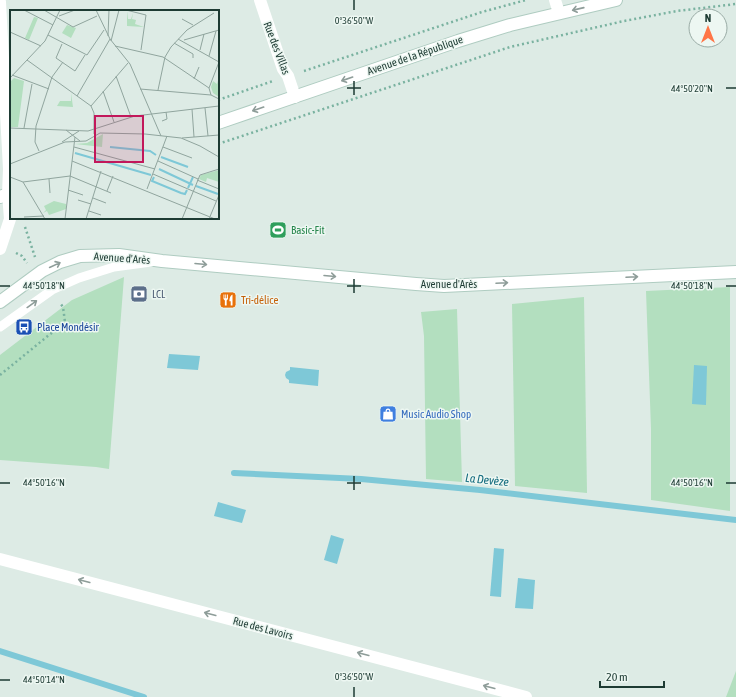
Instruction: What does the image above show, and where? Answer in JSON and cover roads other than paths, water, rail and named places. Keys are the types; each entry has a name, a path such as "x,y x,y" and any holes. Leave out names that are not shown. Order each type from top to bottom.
{"main road":[{"name":"Rue des Villas","path":"260,0 283,69 288,76 295,97"},
{"path":"555,0 558,13"},
{"name":"Avenue de la République","path":"219,123 458,40 510,25 616,0"},
{"path":"0,2 9,169 6,195 10,219 0,249"},
{"name":"Avenue d'Arès","path":"0,302 42,271 60,262 80,256 119,255 162,261 444,286 736,272"},
{"name":"Rue des Lavoirs","path":"0,560 526,697"}],"lane":[{"name":"Avenue d'Arès","path":"0,327 52,290 79,278 114,267 162,261"}],"water":[{"path":"169,354 200,356 198,370 167,368"},
{"path":"694,365 707,366 706,405 692,404"},
{"path":"290,367 319,370 318,386 289,383 289,380 285,375 286,372 290,370"},
{"path":"218,502 246,510 242,523 214,516"},
{"path":"331,535 344,539 337,564 324,560"},
{"path":"494,548 504,549 501,597 490,596"},
{"path":"518,578 535,580 533,609 515,608"}],"waterway":[{"name":"La Devèze","path":"234,473 361,479 480,490 736,520"},
{"path":"0,651 144,697"}],"place":[{"name":"Basic-Fit","path":"278,230"},
{"name":"LCL","path":"139,294"},
{"name":"Tri-délice","path":"228,300"},
{"name":"Place Mondésir","path":"24,327"},
{"name":"Music Audio Shop","path":"388,414"}]}
